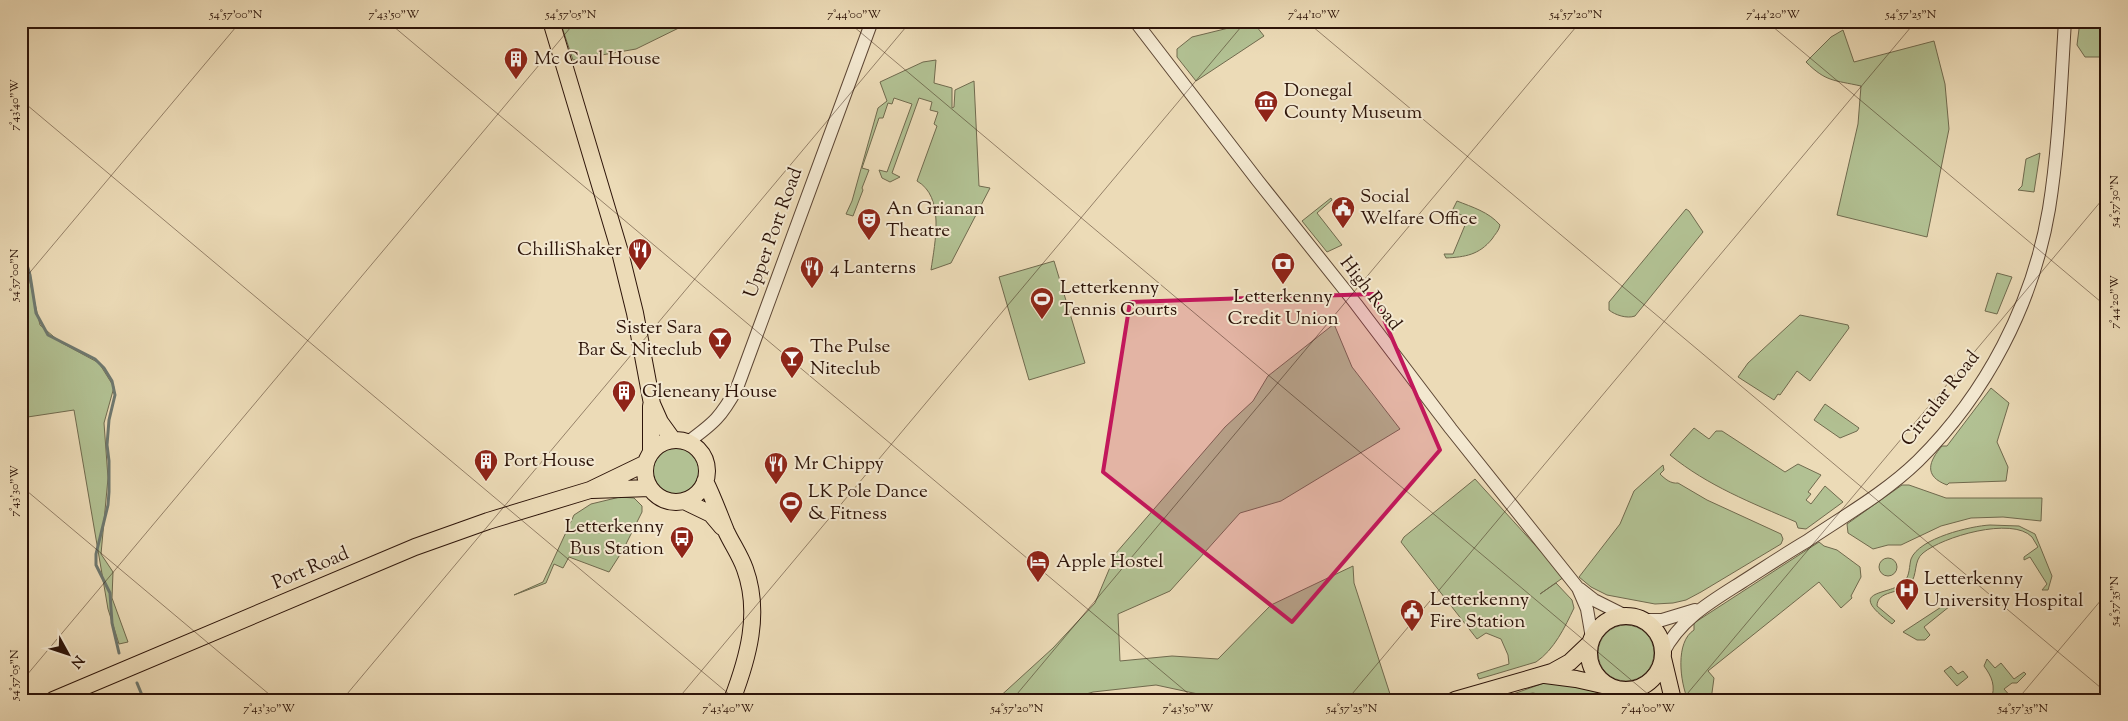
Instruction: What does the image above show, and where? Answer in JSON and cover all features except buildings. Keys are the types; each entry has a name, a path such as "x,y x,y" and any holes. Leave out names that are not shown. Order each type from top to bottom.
{"main road":[{"path":"551,21 620,252 635,313 652,404 660,422 680,441 696,447 704,457 707,472 705,481 699,492 684,501"},
{"path":"652,404 645,477 650,488 657,496 666,501 684,501 711,514 727,533"},
{"path":"648,458 660,444 680,441"},
{"name":"Port Road","path":"53,700 415,547 488,520 590,490 648,458"},
{"path":"705,481 727,533 745,568 752,608 751,635 747,656 732,700"},
{"name":"Port Road","path":"590,490 650,488"},
{"path":"1455,700 1543,675 1566,664 1591,641 1604,623 1612,618 1624,615 1644,620 1658,632 1662,642 1663,656 1673,700"},
{"path":"1591,641 1589,654 1593,670 1601,680 1645,700"},
{"path":"1543,675 1576,679 1616,688 1635,689 1648,682 1656,674 1663,656"}],"street":[{"name":"Upper Port Road","path":"680,441 715,422 724,411 737,388 872,21"},
{"name":"High Road","path":"1135,21 1258,181 1356,304 1451,430 1578,588"},
{"name":"Circular Road","path":"1703,606 1832,524 1884,489 1909,469 1964,407 1989,372 2022,304 2043,235 2052,178 2065,21"},
{"path":"1578,588 1594,600 1624,615"},
{"path":"1578,588 1587,609 1591,641"},
{"path":"1644,620 1666,619 1703,606"},
{"path":"1663,656 1673,636 1703,606"}],"highlighted area":[{"path":"1373,294 1440,450 1292,622 1103,472 1130,302"}],"green space":[{"path":"582,21 693,21 636,49 573,60 562,27"},
{"path":"2080,21 2107,21 2107,57 2085,57 2077,45"},
{"path":"1253,22 1264,36 1196,81 1177,57 1177,49 1192,37"},
{"path":"1843,30 1854,62 1934,41 1945,84 1949,129 1927,237 1837,215 1858,124 1861,86 1825,77 1806,62 1831,37"},
{"path":"936,60 934,83 952,88 952,108 954,107 955,90 974,81 979,186 990,188 951,263 931,270 936,234 935,209 932,198 926,188 917,181 937,126 934,124 938,112 930,110 932,102 919,98 892,173 900,177 890,182 882,178 879,170 887,172 912,104 894,98 892,104 888,103 883,118 879,118 862,168 869,170 862,188 863,190 853,216 846,214 852,201 878,108 887,101 880,82 923,62"},
{"path":"2040,153 2034,192 2018,190 2022,186 2026,159"},
{"path":"1331,198 1332,200 1317,213 1342,245 1327,252 1302,221"},
{"path":"1457,201 1486,213 1500,225 1492,239 1482,249 1465,256 1446,258 1444,254 1453,254 1468,218 1452,211"},
{"path":"1686,209 1703,232 1635,316 1621,316 1609,310 1609,302"},
{"path":"21,257 29,278 40,325 60,342 99,363 114,387 104,423 108,478 101,554 113,572 112,598 128,642 119,644 108,609 74,410 21,418"},
{"name":"Letterkenny Tennis Courts","path":"1054,261 1085,363 1029,380 999,277"},
{"path":"1997,273 2012,277 1997,314 1985,311"},
{"path":"1800,315 1848,325 1849,328 1810,381 1797,371 1780,395 1778,394 1774,400 1738,377 1748,363"},
{"path":"1334,324 1352,367 1400,429 1281,501 1240,513 1170,591 1118,614 1120,661 1172,656 1218,659 1271,605 1353,566 1354,583 1390,694 1353,700 1226,700 1156,685 1093,692 1066,700 996,700 1053,648 1095,603 1116,553 1225,427 1253,401 1268,376"},
{"path":"1991,388 2009,403 1997,442 2008,467 2006,481 1949,483 1947,485 1939,481 1931,473 1934,457 1942,446 1947,446"},
{"path":"1825,404 1859,428 1857,431 1840,438 1814,420"},
{"path":"1694,428 1709,439 1716,431 1722,431 1785,472 1798,464 1821,475 1808,492 1811,494 1806,500 1811,504 1825,486 1843,502 1806,529 1798,528 1796,522 1715,485 1670,455"},
{"path":"672,448 680,448 689,452 695,458 699,471 695,484 689,490 680,494 672,494 663,490 657,484 653,475 653,467 657,458 663,452"},
{"path":"1663,465 1664,470 1660,474 1666,479 1673,483 1678,483 1707,500 1781,534 1783,539 1781,544 1701,592 1686,600 1673,603 1655,604 1607,595 1591,587 1579,577 1620,524 1634,491"},
{"path":"1475,479 1564,577 1540,594 1556,583 1572,600 1574,608 1554,645 1536,662 1479,679 1477,674 1509,664 1508,655 1501,639 1486,633 1477,639 1401,542 1404,537"},
{"path":"1902,485 1909,485 1946,498 2042,498 2041,521 2003,517 1971,518 1941,526 1901,545 1888,545 1873,549 1848,533 1847,524"},
{"path":"620,497 634,498 642,506 642,512 623,550 609,572 569,557 563,568 554,564 546,583 514,595 543,582 574,515 591,504"},
{"path":"1990,525 2019,526 2035,534 2052,576 2048,590 2042,590 2047,584 2030,557 2024,560 2024,557 2038,547 2032,537 2022,531 2009,528 1994,529 1961,535 1932,547 1923,553 1918,560 1910,584 1881,597 1878,601 1877,606 1895,621 1892,624 1871,604 1871,598 1875,595 1899,586 1905,581 1909,573 1911,559 1924,545 1946,534"},
{"path":"1819,542 1824,546 1837,550 1860,567 1861,577 1851,596 1852,598 1841,608 1819,582 1708,671 1714,678 1711,700 1688,700 1681,673 1681,663 1684,643 1694,630 1694,623"},
{"path":"1888,558 1896,563 1897,567 1892,575 1888,576 1880,571 1879,567 1884,559"},
{"path":"1958,596 1960,598 1924,627 1930,635 1925,640 1917,640 1903,632"},
{"path":"1620,625 1632,625 1642,629 1650,637 1654,653 1650,669 1642,677 1632,681 1620,681 1610,677 1602,669 1598,659 1598,647 1602,637 1610,629"},
{"path":"1987,659 1995,668 2001,663 2014,679 2024,672 2026,674 2017,683 2012,683 2004,689 2012,698 2015,696 2019,700 1991,700 1992,682 1984,666"},
{"path":"1951,666 1958,674 1963,671 1968,677 1957,686 1944,671"},
{"path":"1555,682 1593,691 1618,700 1566,700 1533,693 1502,698 1544,683"}],"waterway":[{"path":"21,245 30,275 36,313 48,335 95,359 104,368 112,381 115,395 109,420 107,445 109,461 108,505 96,554 96,565 110,593 112,623 119,653"},
{"path":"137,683 144,700"}],"place":[{"name":"Mc Caul House","path":"516,80"},
{"name":"Donegal County Museum","path":"1266,123"},
{"name":"Social Welfare Office","path":"1343,229"},
{"name":"An Grianan Theatre","path":"869,241"},
{"name":"ChilliShaker","path":"640,271"},
{"name":"Letterkenny Credit Union","path":"1283,285"},
{"name":"4 Lanterns","path":"812,289"},
{"name":"Letterkenny Tennis Courts","path":"1042,320"},
{"name":"Sister Sara Bar & Niteclub","path":"720,360"},
{"name":"The Pulse Niteclub","path":"792,379"},
{"name":"Gleneany House","path":"624,413"},
{"name":"Port House","path":"486,482"},
{"name":"Mr Chippy","path":"776,485"},
{"name":"LK Pole Dance & Fitness","path":"791,524"},
{"name":"Letterkenny Bus Station","path":"682,559"},
{"name":"Apple Hostel","path":"1038,583"},
{"name":"Letterkenny University Hospital","path":"1907,611"},
{"name":"Letterkenny Fire Station","path":"1412,632"}]}
